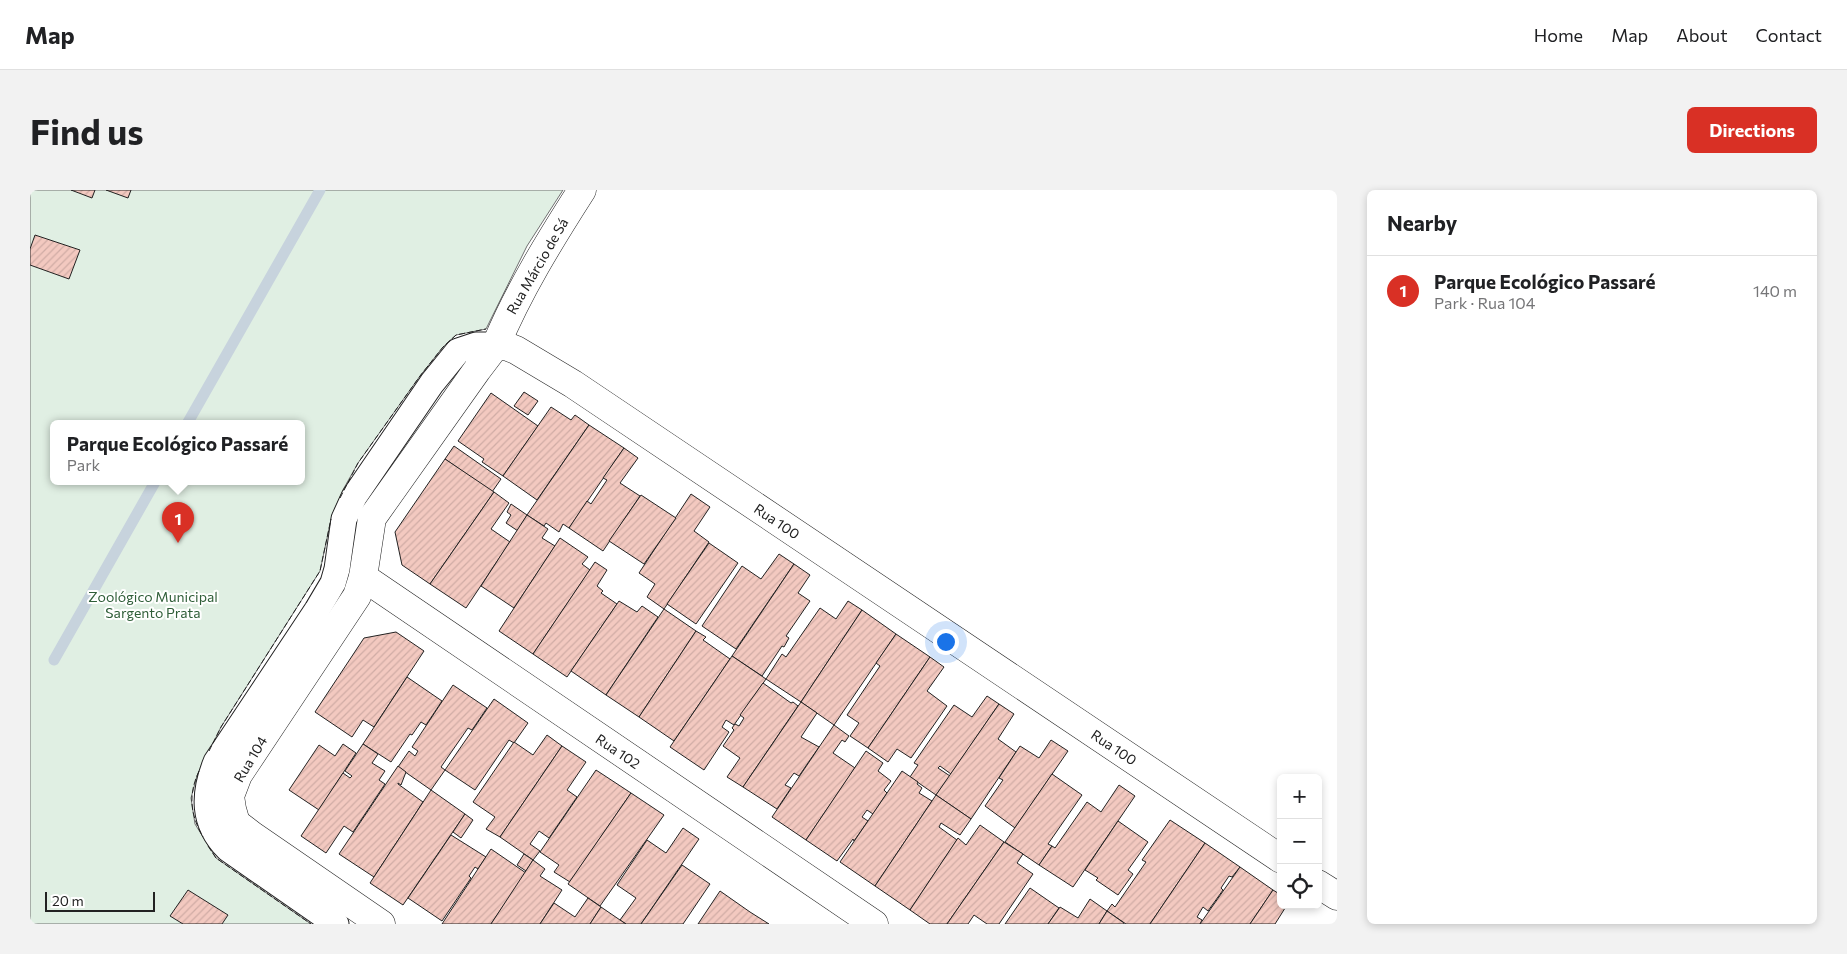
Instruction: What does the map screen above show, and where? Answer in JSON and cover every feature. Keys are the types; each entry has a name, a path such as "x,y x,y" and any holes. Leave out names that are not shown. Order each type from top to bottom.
{"street":[{"name":"Rua Márcio de Sá","path":"496,345 510,312 545,248 582,190"},
{"path":"336,924 228,850 219,840 209,819 207,807 210,776 216,762 333,583 337,569 344,519 354,497 432,383 458,351 476,345 496,345"},
{"path":"363,577 372,518 476,370 496,345"},
{"name":"Rua 100","path":"496,345 516,350 573,384 1277,856"},
{"name":"Rua 104","path":"363,577 357,596 238,775 230,796 236,823 381,924"},
{"name":"Rua 102","path":"363,577 874,924"},
{"path":"1322,887 1337,896"}],"green space":[{"name":"Zoológico Municipal Sargento Prata","path":"30,190 563,190 527,246 486,329 456,335 443,347 358,463 332,515 320,571 221,727 197,776 191,798 195,824 216,858 311,924 30,924"}],"building":[{"path":"71,190 95,190 92,198"},
{"path":"106,190 131,190 128,198"},
{"path":"35,235 80,250 69,279 30,265 30,249"},
{"path":"524,392 538,401 528,415 514,406"},
{"path":"491,393 538,426 503,476 482,462 484,459 458,441"},
{"path":"551,407 571,420 575,415 589,425 537,500 503,476"},
{"path":"589,425 624,448 569,528 563,524 559,532 546,523 544,526 527,515"},
{"path":"454,446 501,479 492,492 445,459"},
{"path":"624,448 638,458 620,483 640,496 603,551 569,528 587,501 591,504 607,480 603,478"},
{"path":"445,459 494,492 430,584 402,565 395,532"},
{"path":"494,492 509,503 491,529 510,542 466,608 430,584"},
{"path":"691,494 710,507 694,531 709,542 664,609 647,597 655,584 639,573"},
{"path":"641,495 676,518 644,564 609,541"},
{"path":"511,504 527,515 518,531 506,523 511,515 507,512"},
{"path":"527,515 548,529 542,538 555,546 514,608 481,586"},
{"path":"560,538 588,557 582,564 590,570 533,654 499,631"},
{"path":"709,543 738,563 696,624 667,604"},
{"path":"779,554 794,564 736,649 702,626 742,566 761,579"},
{"path":"595,562 607,570 597,586 603,591 601,593 617,604 567,677 533,654"},
{"path":"794,564 810,575 798,593 810,601 786,636 789,638 784,647 782,646 762,676 732,656"},
{"path":"619,601 637,612 642,606 658,617 606,695 571,671"},
{"path":"848,601 862,610 801,702 766,679 782,654 786,657 820,608 836,619"},
{"path":"664,609 696,631 639,717 606,695"},
{"path":"862,610 896,634 834,725 801,702"},
{"path":"696,631 706,637 703,640 730,659 674,741 639,717"},
{"path":"396,632 424,651 374,727 363,720 352,737 315,712 364,638"},
{"path":"896,634 930,657 868,748 850,736 859,723 847,715 880,666 876,663"},
{"path":"732,656 766,679 734,725 726,720 722,727 729,732 704,770 670,747"},
{"path":"930,657 944,667 927,691 947,706 911,758 897,749 888,762 868,748"},
{"path":"407,677 442,701 426,725 421,722 412,735 410,734 391,762 363,744"},
{"path":"763,683 798,706 743,787 727,777 740,758 723,746 734,730 732,728 735,724 739,726 744,718 740,715"},
{"path":"453,685 487,708 472,730 468,728 441,767 445,770 431,790 398,767 409,751 415,756 418,751 412,747"},
{"path":"987,696 999,704 951,774 940,766 938,768 950,776 936,795 910,777 918,765 914,763 954,705 972,717"},
{"path":"494,699 528,723 514,743 509,740 475,790 445,770"},
{"path":"801,702 817,713 801,737 819,747 799,776 794,773 785,785 791,788 777,809 743,787"},
{"path":"999,704 1014,714 998,739 1016,752 971,819 936,795"},
{"path":"834,725 849,736 845,742 842,740 833,753 855,768 806,840 772,817"},
{"path":"547,735 562,746 500,837 486,829 495,817 473,802 514,742 533,755"},
{"path":"1051,740 1068,751 1015,828 985,806 1003,780 999,778 1020,746 1039,758"},
{"path":"343,744 356,753 319,810 289,790 319,745 335,756"},
{"path":"363,744 378,754 372,763 385,771 379,780 385,784 353,832 344,826 326,853 301,836 343,773 350,778 352,776 345,771"},
{"path":"562,746 586,762 567,790 577,797 549,838 539,831 530,844 540,851 533,860 500,837"},
{"path":"866,751 883,763 878,771 891,781 884,790 887,793 873,814 867,810 862,817 868,821 837,861 806,840"},
{"path":"398,766 406,772 401,785 398,784 423,802 374,877 339,854"},
{"path":"596,770 631,793 570,882 554,872 559,865 540,852"},
{"path":"902,771 918,782 917,784 922,788 919,793 932,801 875,886 840,862"},
{"path":"1052,774 1082,795 1048,844 1052,846 1039,865 1005,842"},
{"path":"1119,785 1135,796 1073,887 1039,865 1052,846 1055,848 1087,802 1101,812"},
{"path":"431,790 465,814 403,905 370,883"},
{"path":"631,793 664,815 600,906 568,884"},
{"path":"936,795 971,819 960,835 941,823 939,827 957,840 910,910 875,886"},
{"path":"465,814 473,820 461,838 453,832"},
{"path":"1170,820 1205,843 1150,924 1126,924 1107,911 1112,904 1115,907 1146,862 1142,860"},
{"path":"1118,821 1148,842 1128,870 1133,874 1118,895 1085,870"},
{"path":"980,825 1004,842 947,924 930,924 910,910 958,838 966,845"},
{"path":"683,828 699,839 641,924 626,924 620,920 636,898 617,885 647,840 666,853"},
{"path":"451,835 486,857 478,869 475,867 469,876 471,878 442,921 408,898"},
{"path":"1004,842 1023,854 1017,863 1033,874 999,924 987,924 974,915 968,924 947,924"},
{"path":"1205,843 1240,867 1232,877 1229,876 1221,888 1223,890 1208,911 1203,907 1197,917 1202,920 1200,924 1150,924"},
{"path":"491,849 526,873 491,924 442,924"},
{"path":"524,854 533,860 526,871 517,865"},
{"path":"533,860 545,869 540,876 562,890 540,924 491,924"},
{"path":"682,865 710,884 683,924 641,924"},
{"path":"1240,867 1273,890 1250,924 1200,924"},
{"path":"1030,888 1059,908 1048,924 1005,924"},
{"path":"188,890 228,915 222,924 183,924 170,916"},
{"path":"1273,890 1277,892 1277,909 1284,909 1275,924 1250,924"},
{"path":"720,891 750,912 769,924 698,924"},
{"path":"588,898 601,907 590,924 540,924 554,903 575,917"},
{"path":"1090,899 1107,911 1099,924 1048,924 1060,907 1078,918"},
{"path":"601,907 620,920 626,924 590,924"},
{"path":"1107,911 1124,923 1124,924 1099,924"}],"waterway":[{"path":"189,420 320,190"},
{"path":"54,660 153,485"}],"fence":[{"path":"340,498 358,463 443,347 456,335 486,329"},
{"path":"209,751 221,727 320,571 331,519"},
{"path":"199,771 193,788 192,804 195,820 203,837"},
{"path":"208,846 216,858 311,924"}],"place":[{"name":"Parque Ecológico Passaré","path":"178,543"}]}
